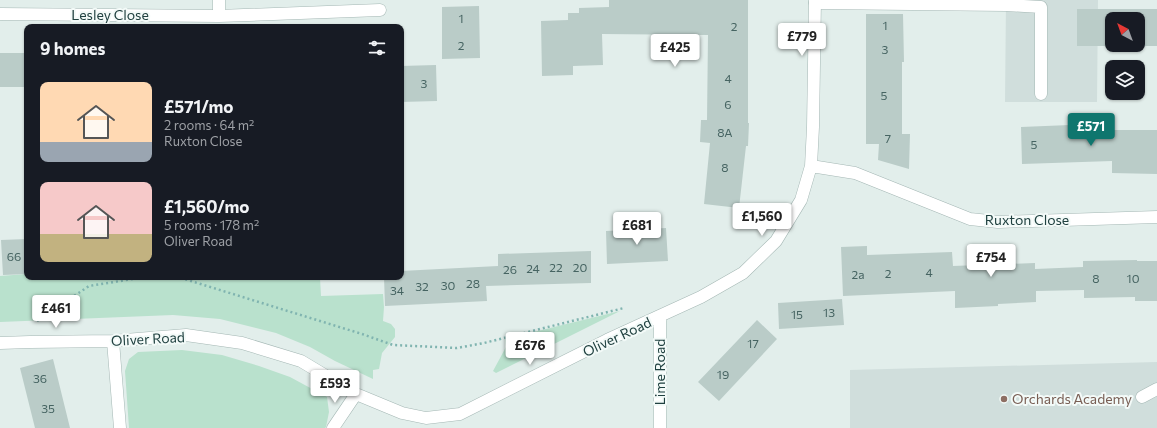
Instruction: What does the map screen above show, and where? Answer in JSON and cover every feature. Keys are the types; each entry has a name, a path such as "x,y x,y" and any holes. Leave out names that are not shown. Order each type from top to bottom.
{"street":[{"path":"219,0 219,16"},
{"path":"815,2 1006,5 1041,7 1041,94"},
{"name":"Oliver Road","path":"0,344 30,342 113,341 186,335 242,342 301,361 356,394 402,413 426,418 460,414 607,340 701,298 743,273 776,241 801,200 811,166 815,2"},
{"name":"Lesley Close","path":"0,14 219,16 380,10"},
{"name":"Ruxton Close","path":"811,166 855,173 970,219 998,222 1157,217"},
{"name":"Lime Road","path":"660,317 660,428"},
{"path":"113,341 120,428"},
{"path":"1142,397 1157,389"},
{"path":"333,428 356,394"}],"path":[{"path":"30,342 36,322 89,286 126,280"},
{"path":"188,280 393,345 457,348 484,343 628,307"}],"shaded area":[{"path":"1006,0 1098,0 1097,102 1005,102"},
{"name":"Orchards Academy","path":"1157,362 1157,428 850,428 850,370"}],"green space":[{"path":"24,274 24,280 320,280 321,296 383,294 383,321 391,324 395,329 395,337 382,353 379,369 373,370 373,379 310,347 276,333 220,319 173,315 0,322 0,276"},
{"path":"620,311 496,373 493,371 506,347 505,339"},
{"path":"182,350 222,355 290,377 327,397 329,412 326,427 129,428 125,371 129,359 138,352"}],"building":[{"path":"609,0 748,0 749,123 748,146 746,146 739,208 704,204 710,143 700,142 701,120 707,120 708,35 602,34 603,65 573,66 573,75 542,76 541,21 568,20 568,13 579,13 579,8 609,7"},
{"path":"479,6 480,58 442,59 442,7"},
{"path":"1077,9 1157,9 1157,46 1145,46 1145,12 1105,12 1105,46 1077,46"},
{"path":"866,14 903,14 904,62 902,62 902,134 910,134 909,169 878,160 879,144 866,144"},
{"path":"0,53 24,53 24,87 0,87"},
{"path":"436,65 437,101 404,102 404,66"},
{"path":"1094,124 1094,130 1157,130 1157,174 1112,173 1112,161 1022,164 1021,127"},
{"path":"666,228 668,261 607,264 606,231"},
{"path":"24,239 24,274 3,275 1,240"},
{"path":"867,246 867,255 952,252 953,266 1035,263 1035,269 1083,267 1083,261 1157,261 1157,301 1135,301 1135,297 1084,298 1084,290 1036,291 1036,302 955,308 955,291 843,296 841,247"},
{"path":"591,251 591,283 486,286 487,301 385,306 384,280 404,280 404,271 498,266 498,254"},
{"path":"842,299 844,325 779,329 778,303"},
{"path":"757,320 777,339 719,401 698,382"},
{"path":"53,359 70,428 35,428 20,368"}],"place":[{"name":"Orchards Academy","path":"1004,399"}]}
